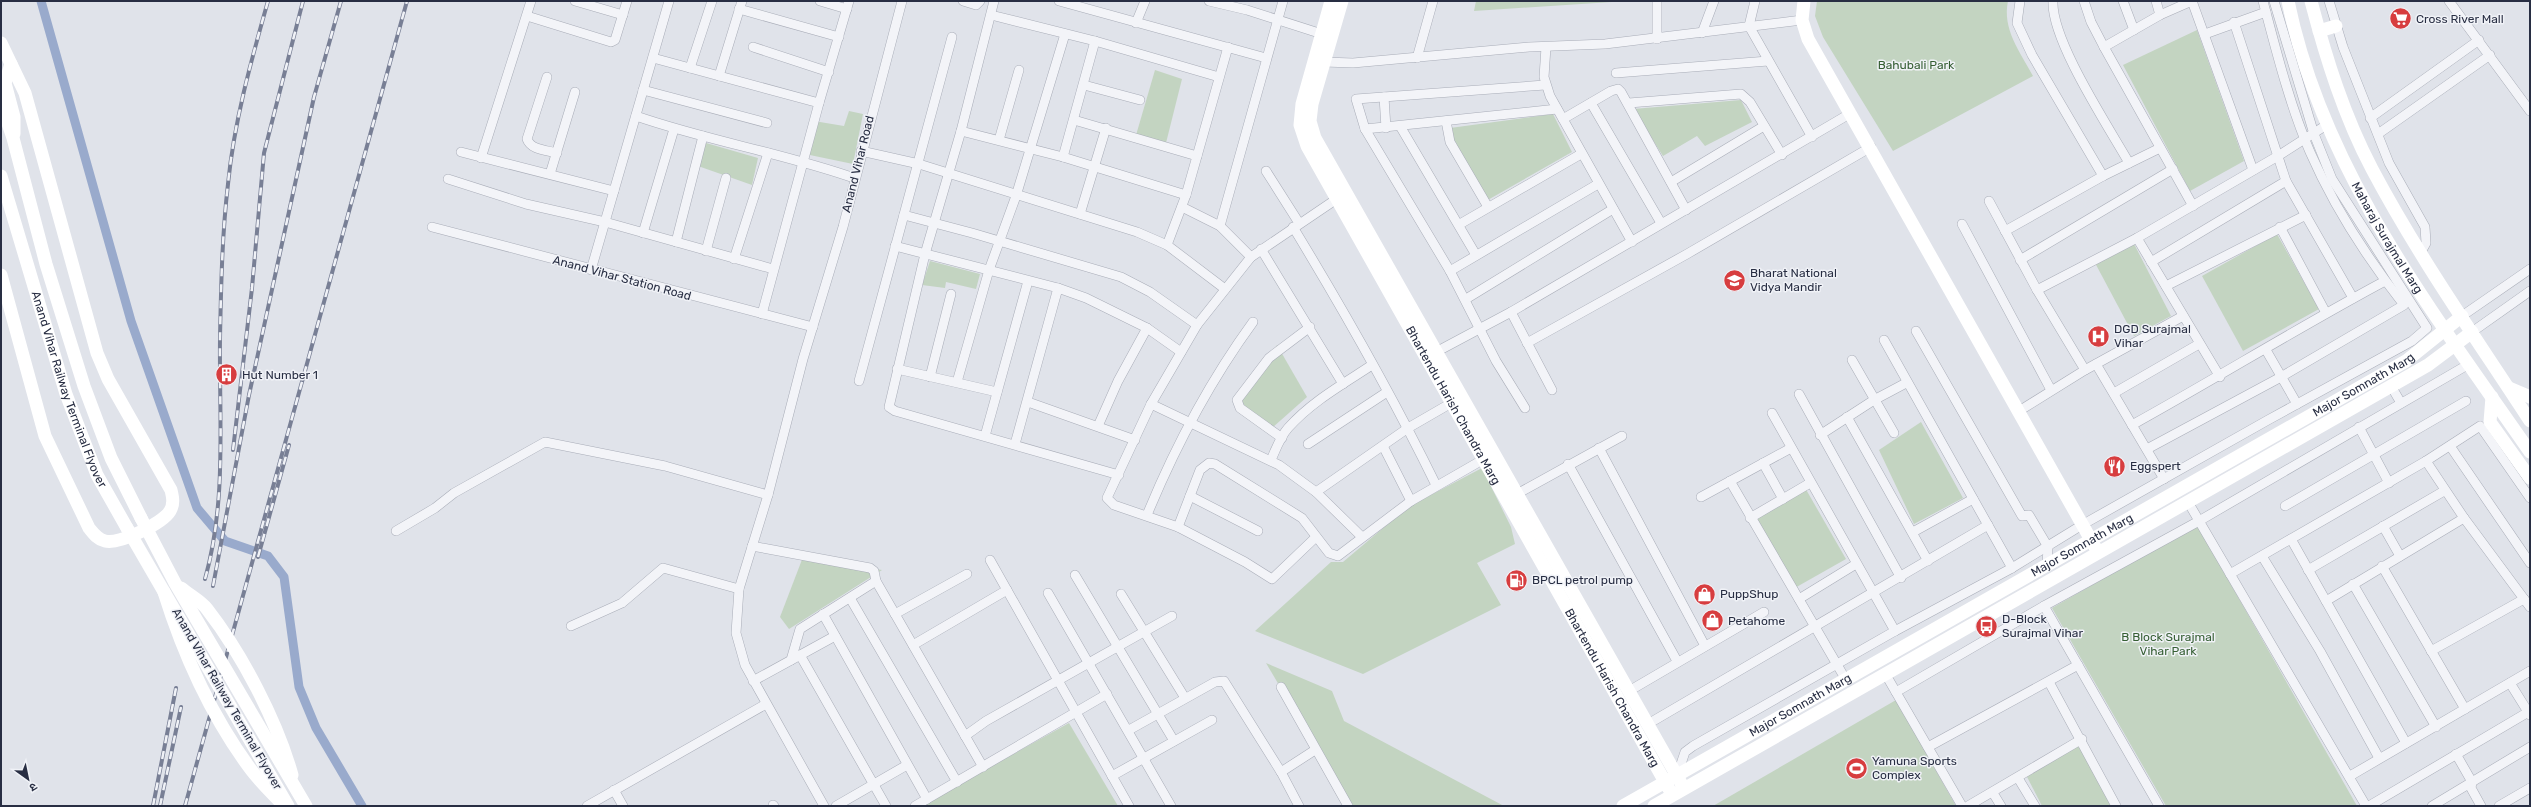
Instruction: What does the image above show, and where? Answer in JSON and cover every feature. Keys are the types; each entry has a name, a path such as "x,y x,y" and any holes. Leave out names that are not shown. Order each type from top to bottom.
{"main road":[{"name":"Bhartendu Harish Chandra Marg","path":"1331,1 1302,104 1300,125 1307,146 1341,196 1436,352 1648,724 1671,779"},
{"name":"Bhartendu Harish Chandra Marg","path":"1342,1 1324,62 1310,121 1315,138 1341,196 1452,402 1678,792"},
{"path":"1804,1 1802,20 1808,39 2098,553"},
{"name":"Maharaj Surajmal Marg","path":"2288,1 2305,63 2328,124 2352,178 2380,231 2455,344 2530,452"},
{"name":"Maharaj Surajmal Marg","path":"2311,1 2319,31 2344,106 2372,168 2421,252 2530,420"},
{"path":"2319,31 2336,26"},
{"path":"1,43 25,93 98,353 108,379 171,490 173,505 166,517 159,522 114,542 99,539 88,528 46,436 1,275"},
{"path":"11,64 5,83 14,117 14,138"},
{"path":"1,103 14,138"},
{"name":"Anand Vihar Railway Terminal Flyover","path":"14,138 34,216 84,386 111,458 175,583 306,806"},
{"name":"Anand Vihar Railway Terminal Flyover","path":"1,176 66,394 97,475 288,806"},
{"name":"Major Somnath Marg","path":"1623,806 2406,361 2445,328 2462,316"},
{"name":"Major Somnath Marg","path":"1654,806 2428,365 2472,332"},
{"path":"2509,388 2530,397"},
{"path":"2492,397 2490,422 2530,478"},
{"name":"Anand Vihar Railway Terminal Flyover","path":"175,583 206,608 245,668 283,743 296,788"},
{"name":"Anand Vihar Railway Terminal Flyover","path":"164,592 176,631 204,692 249,768 284,806"},
{"path":"1826,691 1834,704"}],"street":[{"path":"481,158 531,1"},
{"path":"575,1 623,15"},
{"path":"527,16 611,42 615,40 626,1"},
{"path":"591,270 669,1"},
{"path":"690,68 712,1"},
{"path":"762,314 802,162 848,5 820,1"},
{"name":"Anand Vihar Road","path":"824,806 766,704 742,656 736,632 739,589 768,495 902,1"},
{"path":"963,1 976,5 980,1"},
{"path":"994,1 961,130 925,254 897,368 889,403 890,407 895,411 1015,444 1119,475"},
{"path":"1059,1 1266,58"},
{"path":"1136,23 1145,1"},
{"path":"1208,1 1244,5 1278,19 1322,34"},
{"path":"1220,226 1283,1"},
{"path":"1417,58 1433,1"},
{"path":"1657,39 1658,1"},
{"path":"1702,33 1714,1"},
{"path":"1755,1 1749,26 1812,137"},
{"path":"2020,1 2017,23 2032,55 2103,176"},
{"path":"2053,1 2054,19 2069,56 2129,163"},
{"path":"2084,1 2091,22 2104,47 2173,169 2192,206"},
{"path":"2123,1 2134,30"},
{"path":"2156,1 2160,15"},
{"path":"2104,47 2160,15 2192,1 2253,170"},
{"path":"2147,449 2281,377 2404,305 2366,255 2342,212 2305,139 2263,1"},
{"path":"1671,779 1685,752 1693,746 1894,631 2012,568 2082,525 2164,478 2412,341 2427,328 2342,197 2314,134 2274,1"},
{"path":"2329,1 2336,26 2370,118 2389,163 2426,227 2426,243 2421,252"},
{"path":"2449,1 2530,111"},
{"path":"719,76 741,5 839,37"},
{"path":"2205,34 2234,22 2266,12"},
{"path":"991,15 1095,41 1219,77"},
{"path":"1324,62 1353,63 1657,39 1802,20"},
{"path":"2234,22 2286,181 2353,298"},
{"path":"957,382 989,270 1016,196 1065,34"},
{"path":"859,381 895,246 919,164 952,37"},
{"path":"2370,118 2479,40"},
{"path":"1063,157 1095,41"},
{"path":"753,47 829,72"},
{"path":"1167,245 1186,196 1228,47"},
{"path":"1546,47 1545,85 1581,154 1632,242"},
{"path":"2378,134 2490,55"},
{"path":"653,58 819,103"},
{"path":"1616,73 1768,61"},
{"path":"999,140 1019,70"},
{"path":"547,78 527,139 529,144 534,147 557,153"},
{"path":"1084,85 1140,100"},
{"path":"1525,408 1479,328 1466,299 1450,270 1365,129 1356,99 1545,85"},
{"path":"1562,119 1611,91 1618,89 1629,103 1686,210"},
{"path":"643,90 767,123"},
{"path":"550,174 576,92"},
{"path":"1629,103 1741,94 1750,102 1782,155"},
{"path":"1384,97 1386,128"},
{"path":"1591,103 1661,224"},
{"path":"1365,129 1386,128 1557,108"},
{"path":"1436,352 1511,312 1782,155 1851,113"},
{"path":"636,116 674,129 802,162 854,178"},
{"path":"1074,120 1106,128 1197,156"},
{"path":"1446,120 1450,142 1488,207"},
{"path":"2037,290 2137,238 2278,156 2328,124"},
{"path":"1400,126 1460,224 1476,255"},
{"path":"1671,182 1764,126"},
{"path":"1080,214 1106,128"},
{"path":"643,234 674,129"},
{"path":"961,130 1094,166 1186,196"},
{"path":"676,242 703,136"},
{"path":"1527,343 1688,254 1870,147"},
{"path":"2005,231 2103,176 2160,148"},
{"path":"861,151 919,164 948,175 1137,232 1167,245 1225,289"},
{"path":"461,152 614,191"},
{"path":"734,259 768,153"},
{"path":"1460,224 1581,154"},
{"path":"2020,260 2173,169"},
{"path":"1266,171 1408,428 1436,485"},
{"path":"706,251 726,178"},
{"path":"448,179 526,204 605,222 643,234 774,269"},
{"path":"2151,262 2286,181"},
{"path":"1450,270 1598,184"},
{"path":"1316,537 1272,579 1245,562 1178,527 1109,502 1108,498 1151,404 1197,326 1225,289 1251,257 1296,225 1341,196"},
{"path":"1989,201 2037,290 2085,370"},
{"path":"1182,207 1220,226 1251,257"},
{"path":"1466,299 1613,209"},
{"path":"904,215 1000,241 1121,277 1156,296 1197,326"},
{"path":"2166,286 2306,215"},
{"path":"1962,224 2051,390"},
{"name":"Anand Vihar Station Road","path":"432,227 813,328"},
{"path":"2280,227 2326,312"},
{"path":"2137,238 2220,377"},
{"path":"895,246 1058,288 1101,304 1147,328 1181,352"},
{"path":"1261,249 1310,327 1343,384"},
{"name":"Major Somnath Marg","path":"2462,316 2530,269"},
{"path":"985,436 1028,281"},
{"path":"2132,425 2220,377 2326,312 2385,281"},
{"path":"1015,444 1028,402 1058,288"},
{"name":"Major Somnath Marg","path":"2472,332 2530,292"},
{"path":"930,377 951,294"},
{"path":"1511,312 1552,390"},
{"path":"2019,411 2085,370 2183,316"},
{"path":"1147,515 1192,422 1219,371 1253,322"},
{"path":"1282,438 1240,408 1236,400 1269,358 1310,327"},
{"path":"1098,426 1118,380 1147,328"},
{"path":"1916,331 2022,516 2029,515 2048,546 2047,565"},
{"path":"1884,340 1906,383 1974,499 2012,568"},
{"path":"2114,393 2199,344"},
{"path":"2266,350 2297,404"},
{"path":"1852,360 1894,433"},
{"path":"2096,364 2164,478"},
{"path":"1896,692 2044,606 2199,521 2469,364"},
{"path":"1271,460 1282,438 1304,413 1343,384 1372,365"},
{"path":"897,368 997,392"},
{"path":"1820,435 1874,400 1906,383"},
{"path":"2391,386 2401,403"},
{"path":"1308,444 1387,392"},
{"path":"1799,394 1820,435 1901,578"},
{"path":"2285,506 2466,401"},
{"path":"1028,402 1135,440"},
{"path":"1316,492 1408,428 1452,402"},
{"path":"1151,404 1271,460 1289,471 1316,492 1362,537"},
{"path":"1772,413 1894,631"},
{"path":"1847,417 1928,561"},
{"path":"2230,574 2426,462 2480,426 2530,498"},
{"path":"2359,427 2390,483"},
{"path":"1517,494 1568,464 1622,436"},
{"path":"396,531 435,508 454,493 545,442 665,466 768,495"},
{"path":"1382,446 1411,501"},
{"path":"2450,446 2530,563"},
{"path":"1599,448 1704,646"},
{"path":"1701,497 1791,448"},
{"path":"1178,527 1200,470 1209,463 1216,464 1302,518 1329,553 1338,556 1411,501 1436,485 1484,459"},
{"path":"2426,462 2444,490 2530,608"},
{"path":"1763,463 1783,499"},
{"path":"1568,464 1677,661"},
{"path":"1730,481 1750,518 1798,599 1816,626 1846,680"},
{"path":"1750,518 1810,483"},
{"path":"2308,570 2444,490"},
{"path":"1190,496 1258,531"},
{"path":"1913,532 1974,499"},
{"path":"2188,502 2367,806 2529,712 2510,683"},
{"path":"2326,601 2464,518"},
{"path":"1648,724 1901,578 1988,525"},
{"path":"2383,526 2400,556"},
{"path":"2291,539 2406,743"},
{"path":"752,546 870,568 874,571 876,581 983,767"},
{"path":"2262,556 2320,651 2379,758"},
{"path":"990,560 1129,806"},
{"path":"1798,599 1856,564"},
{"path":"2382,566 2466,709"},
{"path":"571,626 622,603 663,568 739,589"},
{"path":"895,614 967,574"},
{"path":"1075,575 1174,741"},
{"path":"791,660 800,629 876,581"},
{"path":"2353,584 2436,727"},
{"path":"913,645 1007,590"},
{"path":"1048,593 1129,730 1171,806"},
{"path":"1121,594 1185,698"},
{"path":"850,598 957,782"},
{"path":"2431,651 2524,599"},
{"path":"2044,606 2159,806"},
{"path":"1629,691 1677,661 1764,612"},
{"path":"823,614 927,799"},
{"path":"965,736 1059,680 1118,648 1172,616"},
{"path":"753,680 835,636"},
{"path":"800,655 886,806"},
{"path":"1928,748 2078,665"},
{"path":"2350,776 2530,671"},
{"path":"1886,675 1962,806"},
{"path":"1129,730 1215,682 1224,681 1281,772 1299,806"},
{"path":"2049,682 2082,739 2116,806"},
{"path":"1281,687 1315,750 1348,806"},
{"path":"916,806 1107,694"},
{"path":"587,806 766,704"},
{"path":"1112,776 1212,720"},
{"path":"1968,806 1993,793 2082,739"},
{"path":"2437,805 2530,747"},
{"path":"1281,772 1315,750"},
{"path":"2456,754 2472,782 2471,788 2481,806"},
{"path":"836,806 907,765"},
{"path":"2018,778 2035,806"},
{"path":"2499,806 2530,788"},
{"path":"614,790 623,806"},
{"path":"1993,793 2001,806"}],"green space":[{"path":"1476,1 1627,1 1474,11"},
{"name":"Bahubali Park","path":"1817,1 2008,1 2008,21 2013,40 2033,76 1893,151 1823,37 1815,16"},
{"path":"2197,30 2244,161 2190,191 2123,65"},
{"path":"1155,70 1182,79 1164,151 1134,142"},
{"path":"1741,100 1752,122 1705,146 1697,136 1663,156 1633,109"},
{"path":"849,111 863,114 853,164 805,154 814,121 844,126"},
{"path":"1553,114 1572,152 1486,201 1454,145 1450,128"},
{"path":"706,143 758,158 752,185 698,166"},
{"path":"2277,234 2319,309 2243,351 2202,276"},
{"path":"2131,238 2171,316 2134,336 2094,261"},
{"path":"930,261 980,274 976,289 946,282 945,288 922,285"},
{"path":"1277,345 1307,397 1272,428 1236,402"},
{"path":"1921,422 1963,498 1914,524 1879,450"},
{"path":"1482,468 1511,527 1515,544 1477,563 1501,605 1363,674 1255,631 1331,562 1343,562 1408,507"},
{"path":"1804,486 1846,559 1793,589 1755,515"},
{"name":"B Block Surajmal Vihar Park","path":"2197,525 2357,806 2166,806 2052,608"},
{"path":"803,557 882,570 789,629 780,617"},
{"path":"1266,663 1332,691 1344,721 1504,806 1350,806"},
{"name":"Yamuna Sports Complex","path":"1896,700 1956,806 1713,806"},
{"path":"1069,723 1118,806 920,806"},
{"path":"2077,739 2114,806 2042,806 2024,771"}],"waterway":[{"path":"41,1 131,321 197,508 225,541 268,556 284,577 299,687 316,728 362,806"}],"railway":[{"path":"205,579 212,550 219,490 221,430 221,281 224,222 228,184 234,138 249,69 268,1"},
{"path":"233,450 252,288 264,153 303,1"},
{"path":"213,586 249,395 314,97 341,1"},
{"path":"185,806 407,1"},
{"path":"258,557 289,445"},
{"path":"153,806 176,688"},
{"path":"160,806 181,707"}],"place":[{"name":"Cross River Mall","path":"2401,19"},
{"name":"Bharat National Vidya Mandir","path":"1735,280"},
{"name":"DGD Surajmal Vihar","path":"2098,336"},
{"name":"Hut Number 1","path":"227,375"},
{"name":"Eggspert","path":"2114,466"},
{"name":"BPCL petrol pump","path":"1516,580"},
{"name":"PuppShup","path":"1704,594"},
{"name":"Petahome","path":"1713,621"},
{"name":"D-Block Surajmal Vihar","path":"1986,626"},
{"name":"Yamuna Sports Complex","path":"1856,768"}]}
